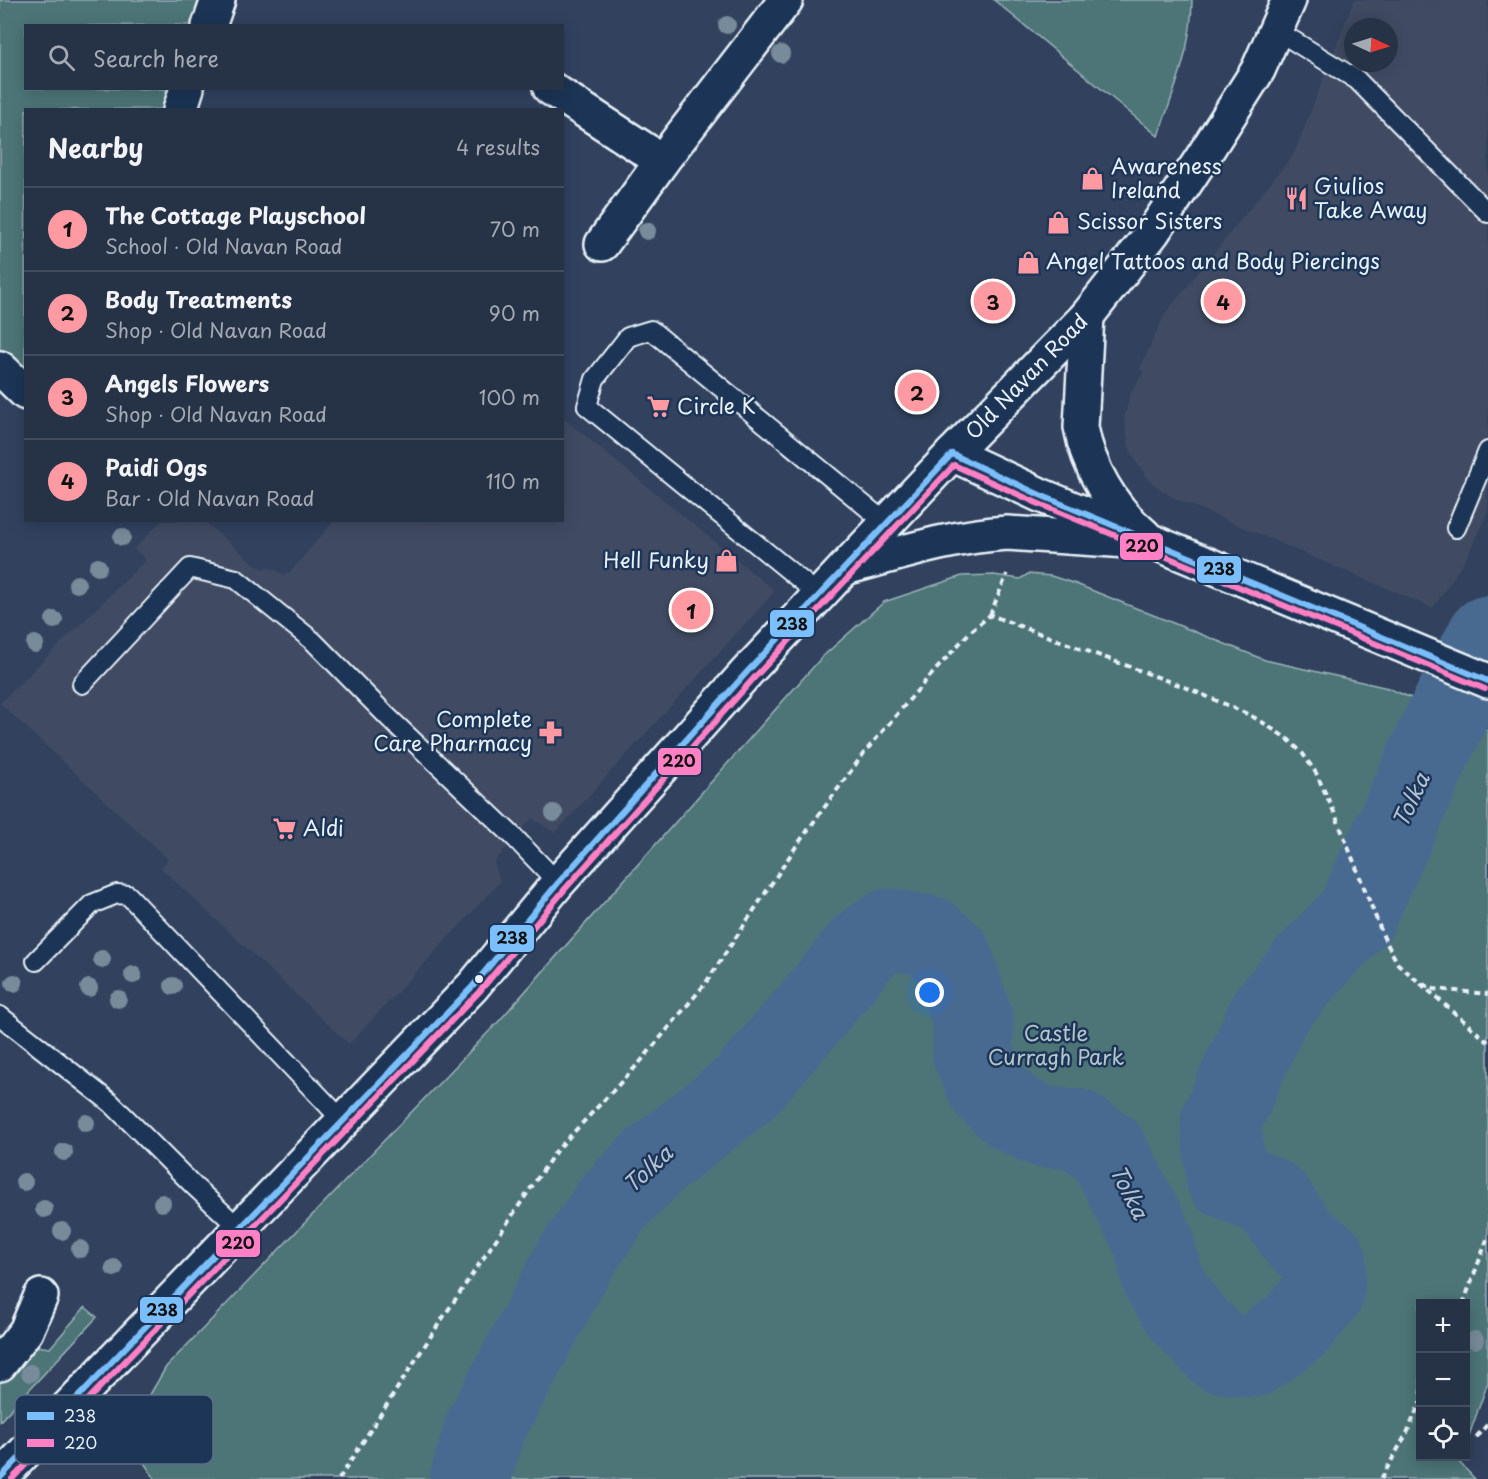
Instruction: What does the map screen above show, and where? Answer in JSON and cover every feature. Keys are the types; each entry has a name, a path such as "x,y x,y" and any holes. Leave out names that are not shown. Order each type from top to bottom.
{"street":[{"path":"210,24 218,0"},
{"path":"602,244 662,161 786,0"},
{"name":"Old Navan Road","path":"80,1395 473,986 558,883 819,595 1087,316 1153,232 1202,159 1257,70 1290,0"},
{"path":"181,108 186,90"},
{"path":"553,90 662,161"},
{"path":"1087,316 1081,427 1084,442 1088,455 1107,491 1125,517 1154,542"},
{"path":"0,368 24,391"},
{"path":"952,454 1040,495 1488,681"},
{"path":"845,568 960,538 990,534 1007,533 1154,542"},
{"path":"0,1364 26,1331 40,1296"},
{"name":"Old Navan Road","path":"0,1478 15,1462"}],"lane":[{"path":"1276,30 1357,80 1488,213"},
{"path":"819,595 588,406 595,379 628,337 651,330 886,523"},
{"path":"1456,528 1488,450"},
{"path":"82,684 190,568 236,579 313,641 558,883"},
{"path":"36,961 92,904 117,894 128,895 344,1121"},
{"path":"0,1016 111,1103 240,1229"}],"path":[{"path":"339,1479 438,1325 556,1151 641,1061 705,984 797,845 864,753 969,633 990,615 1187,688 1259,720 1289,740 1303,754 1316,773 1335,814 1384,938 1398,964 1488,1041"},
{"path":"1416,981 1434,989 1488,994"},
{"path":"1465,1299 1488,1237"},
{"path":"1381,1479 1408,1431 1418,1407"},
{"path":"1476,1437 1488,1424"}],"shaded area":[{"path":"1354,0 1488,0 1488,510 1468,555 1433,608 1172,497 1153,484 1138,465 1129,447 1124,419 1130,395 1143,373 1140,368 1165,314 1294,154 1344,26 1344,72 1398,72 1398,18 1347,18"},
{"path":"564,419 775,591 555,833 532,818 494,862 500,882 349,1044 161,868 168,859 0,703 146,560 134,549 160,522 205,522 257,566 264,569 268,566 284,575 291,571 333,522 564,522"}],"green space":[{"path":"0,0 201,0 192,24 24,24 24,90 170,90 163,108 24,108 24,372 0,349"},
{"path":"994,0 1192,0 1185,52 1176,86 1158,136"},
{"name":"Castle Curragh Park","path":"1028,574 1051,576 1265,660 1388,688 1488,731 1488,1382 1470,1433 1470,1299 1416,1299 1416,1461 1459,1461 1475,1479 155,1479 145,1464 213,1464 213,1395 150,1395 166,1367 499,1021 822,657 884,602 962,576 994,575 1020,579"},
{"path":"85,1307 97,1317 24,1395 15,1395 15,1405 0,1421 0,1383 29,1345 50,1348"}],"waterway":[{"name":"Tolka","path":"470,1479 485,1428 574,1261 614,1202 653,1162 744,1089 864,946 889,929 929,936 951,955 973,1021 973,1055 988,1089 1012,1112 1042,1127 1076,1129 1107,1150 1154,1242 1163,1281 1187,1318 1220,1352 1253,1357 1296,1326 1324,1292 1326,1259 1299,1238 1272,1199 1226,1178 1221,1121 1270,1011 1317,956 1356,916 1442,726 1488,636"}],"transit line":[{"name":"238","path":"952,454 1040,495 1488,681"},
{"name":"238","path":"80,1395 473,986 558,883 747,672 952,454"},
{"name":"220","path":"93,1395 479,992 565,889 754,678 954,465 1037,503 1485,689"},
{"name":"238","path":"0,1478 15,1462"},
{"name":"220","path":"12,1479 26,1464"}],"place":[{"name":"Awareness Ireland","path":"1093,179"},
{"name":"Giulios Take Away","path":"1296,199"},
{"name":"Scissor Sisters","path":"1059,222"},
{"name":"Angel Tattoos and Body Piercings","path":"1028,262"},
{"name":"Angels Flowers","path":"993,301"},
{"name":"Paidi Ogs","path":"1223,301"},
{"name":"Body Treatments","path":"917,392"},
{"name":"Circle K","path":"659,407"},
{"name":"Hell Funky","path":"727,561"},
{"name":"The Cottage Playschool","path":"691,610"},
{"name":"Complete Care Pharmacy","path":"550,732"},
{"name":"Aldi","path":"285,829"}]}
